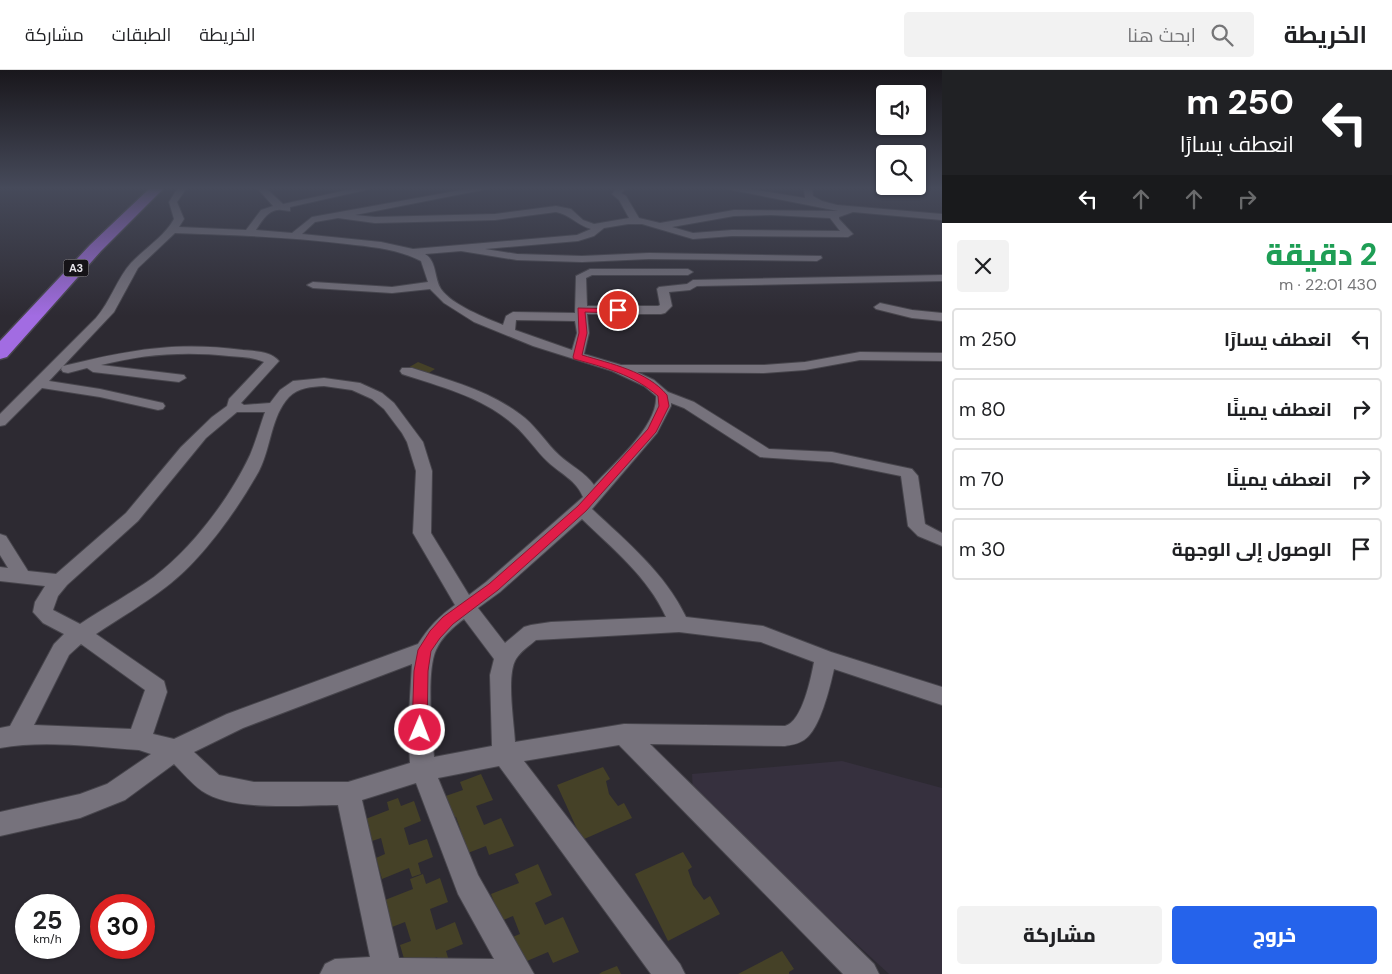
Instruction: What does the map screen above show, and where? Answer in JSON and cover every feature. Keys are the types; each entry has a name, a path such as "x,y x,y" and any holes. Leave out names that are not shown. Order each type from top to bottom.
{"highway":[{"name":"A3","path":"54,270 94,231"},
{"name":"A3","path":"0,353 111,231"}],"street":[{"path":"0,422 110,309 134,266 172,231"},
{"path":"203,231 295,235 386,246 414,252 578,238 594,231"},
{"path":"295,235 299,231"},
{"path":"679,231 694,236 726,258"},
{"path":"678,257 694,236 732,233 806,243 848,234 845,231"},
{"path":"806,243 826,268"},
{"path":"464,249 517,257 582,259 624,256 726,258 942,278"},
{"path":"414,252 426,259 432,272 434,285 448,301 478,319 577,357 617,368 649,383 663,395 689,405 766,454 832,457 906,472 910,476 918,526 924,532 942,540"},
{"path":"509,332 512,316 661,310 666,306 663,289 692,286 690,277 678,257"},
{"path":"577,357 583,333 581,276 586,273 690,277 826,268"},
{"path":"313,285 368,290 434,285"},
{"path":"880,307 912,314 942,316"},
{"path":"68,368 143,352 165,351 200,350 271,359 270,363 234,402 235,407"},
{"path":"617,368 764,369 804,366 860,356 942,356"},
{"path":"52,369 127,371 179,378"},
{"path":"407,371 461,389 496,404 519,421 556,460 582,478 587,503 653,580 676,615 679,624"},
{"path":"505,658 467,608 422,533 424,471 422,459 409,432 388,406 377,396 363,389 324,382 298,384 292,387 274,408 259,454 251,470 226,510 196,547 160,581 81,634 61,650 8,736 139,740 175,750 212,784 225,788 254,794 348,793 423,770 624,734 785,736 794,734 799,730 814,700 822,677 825,658"},
{"path":"38,383 100,393 158,406"},
{"path":"519,974 468,884 423,770 420,730 421,671 425,650 435,634 448,620 467,608 521,563 587,503 652,430 664,406 663,395"},
{"path":"139,740 156,692 156,687 81,634 50,618 43,612 43,605 58,581 133,518 201,432 216,418 235,407 251,409 274,408"},
{"path":"0,540 21,575"},
{"path":"0,574 21,575 58,581"},
{"path":"670,974 504,754 501,675 505,658 516,644 531,633 551,630 679,624 763,634 825,658 942,696"},
{"path":"0,824 80,806 116,792 175,750 235,720 425,650"},
{"path":"624,734 864,974"},
{"path":"348,793 388,972"},
{"path":"335,974 388,972 519,974"}],"shaded area":[{"path":"842,761 942,788 942,974 889,974 693,793 692,774"}],"building":[{"path":"418,362 435,369 424,376 406,369"},
{"path":"603,767 610,779 606,781 609,794 618,806 624,803 632,818 582,840 557,785"},
{"path":"481,774 493,800 476,806 484,825 501,818 514,846 489,855 486,846 460,856 452,835 461,831 456,817 445,821 437,799 463,790 460,782"},
{"path":"398,798 401,806 414,801 421,821 404,828 409,845 427,839 433,857 418,863 421,874 412,877 409,868 382,879 376,858 385,854 381,838 369,842 363,820 389,810 387,802"},
{"path":"683,852 692,867 688,870 693,885 704,900 710,896 720,914 668,941 635,874"},
{"path":"538,864 552,895 535,903 545,925 563,917 579,952 553,963 548,952 520,964 510,938 520,934 513,916 501,921 491,894 519,883 515,874"},
{"path":"423,874 426,884 440,878 448,902 430,909 436,930 455,922 463,944 446,951 450,964 441,968 437,957 407,969 400,945 411,941 405,922 392,927 385,900 413,889 410,879"},
{"path":"782,951 794,969 789,974 738,974"},
{"path":"617,966 621,974 599,974 602,972"}],"route":[{"path":"420,730 421,671 425,650 435,634 448,620 467,608 493,587 582,509 652,430 664,406 663,395 649,383 617,368 577,357 583,333 581,310 618,310"}]}
